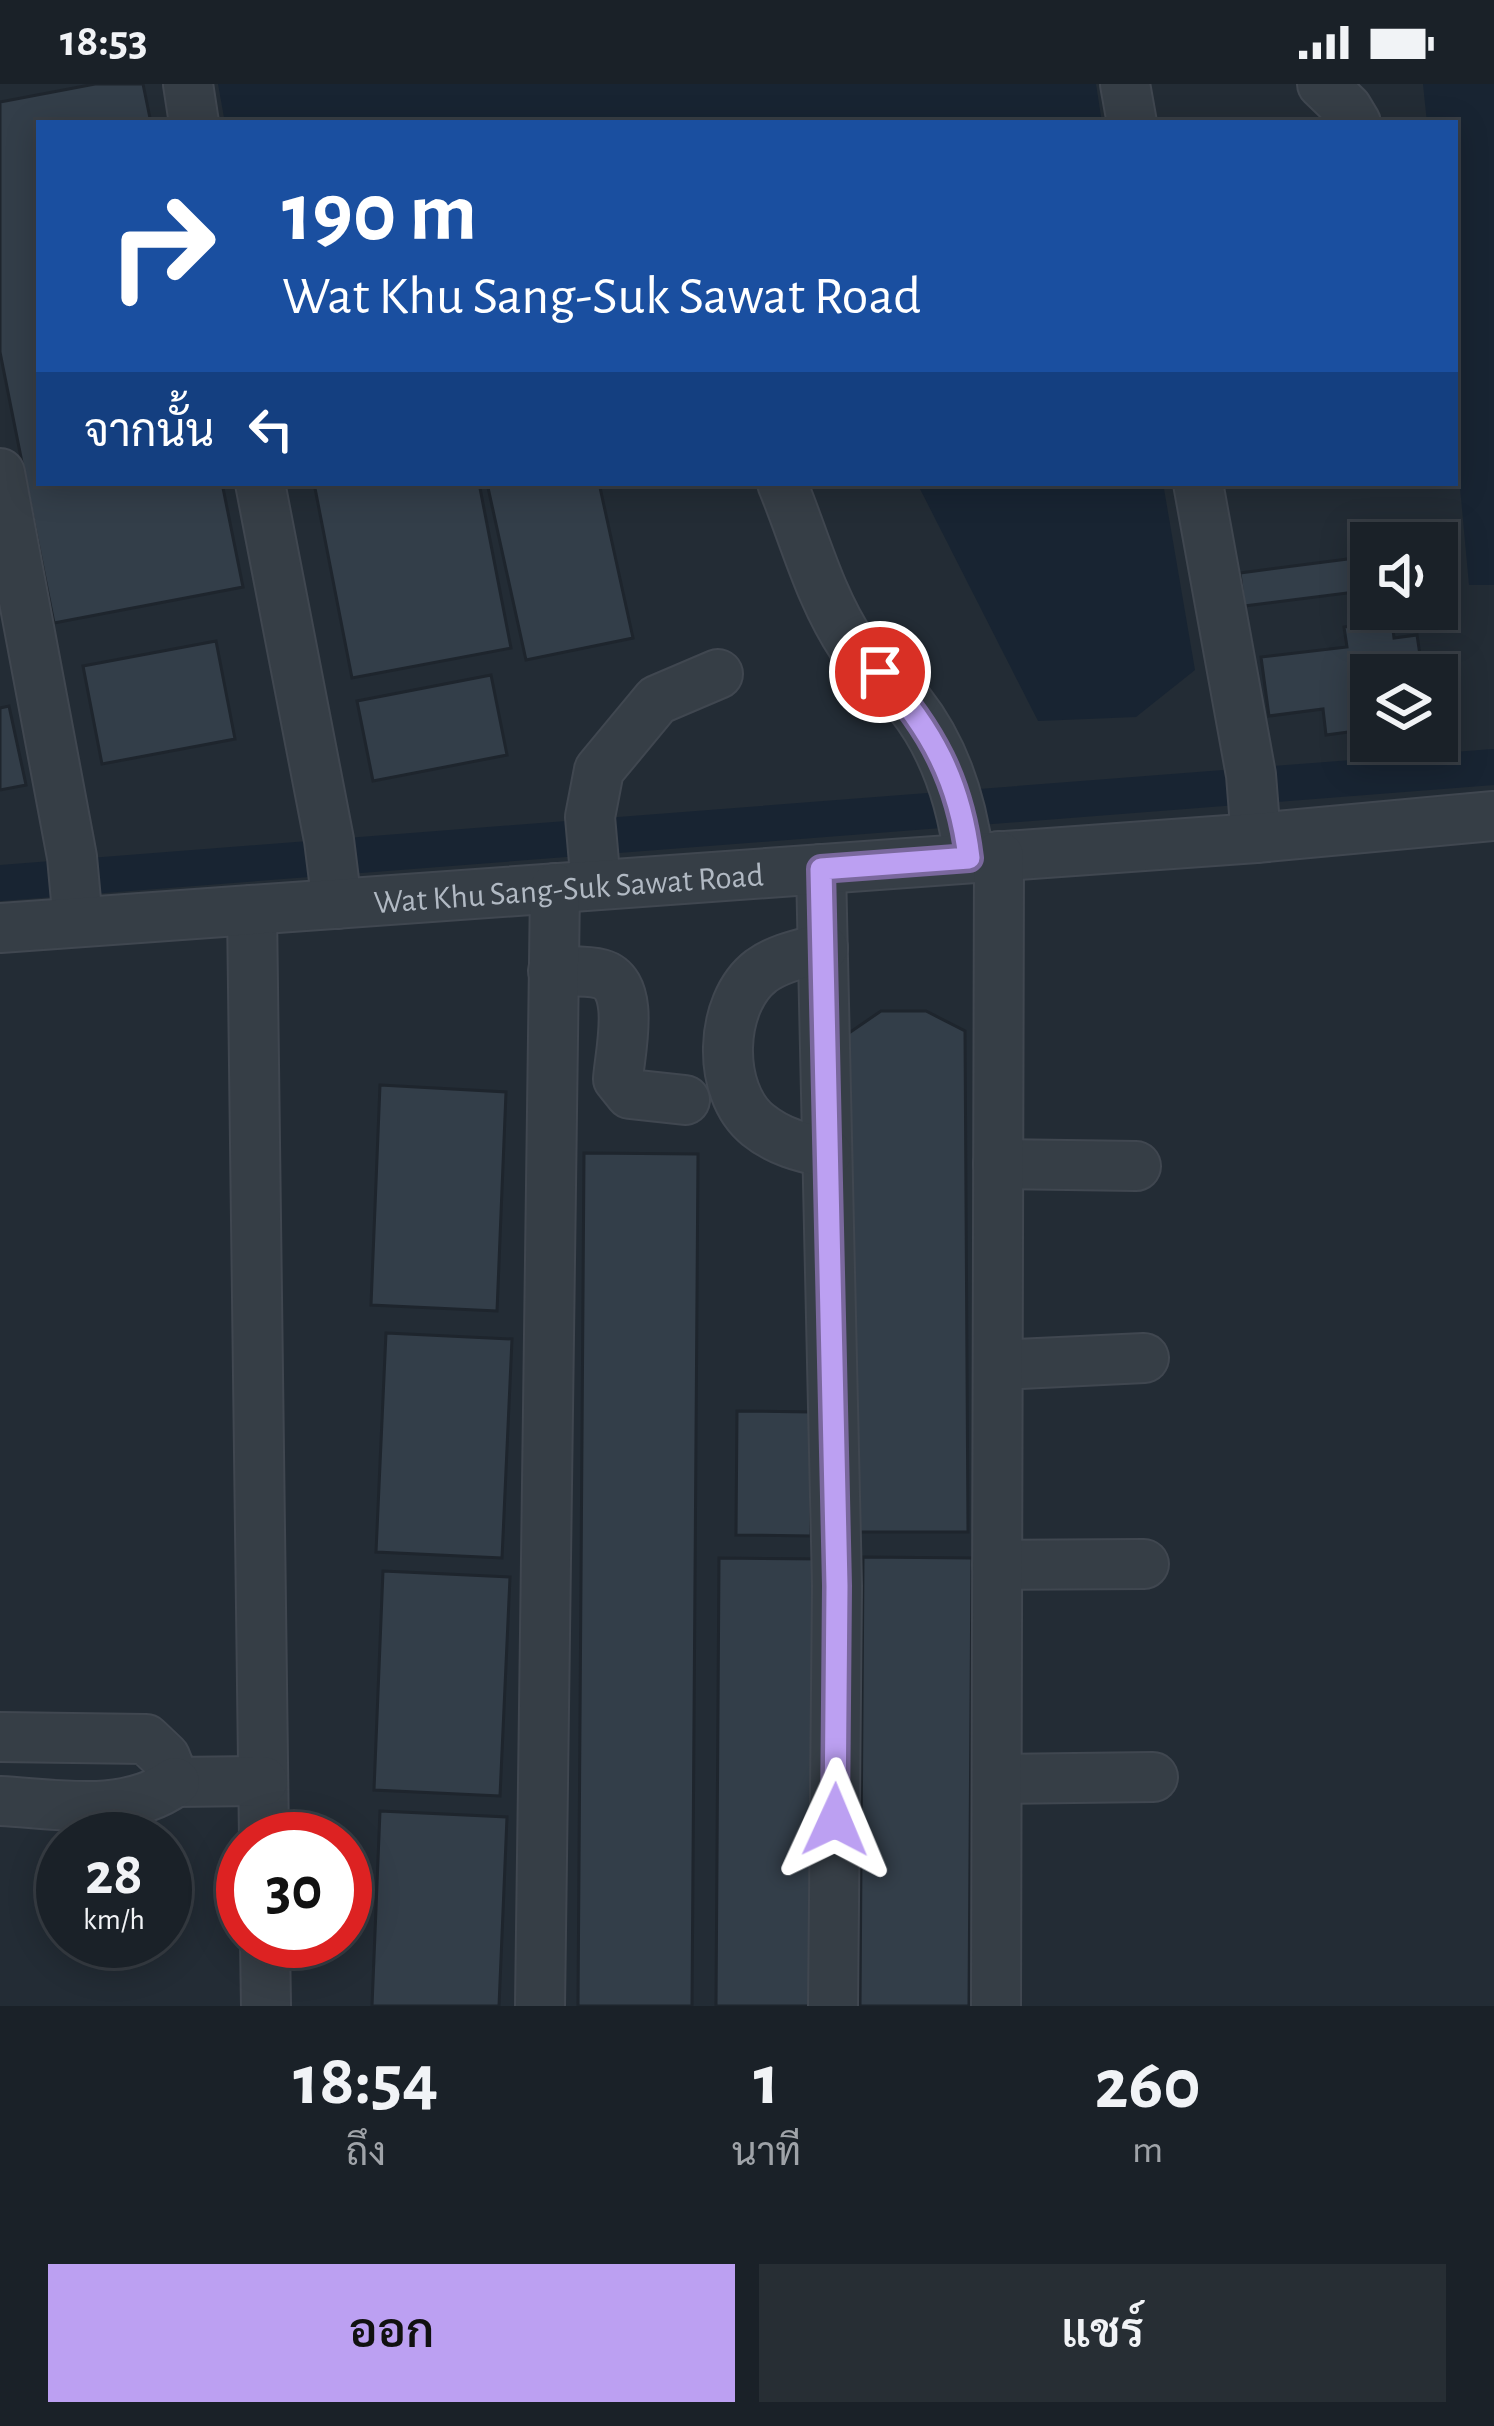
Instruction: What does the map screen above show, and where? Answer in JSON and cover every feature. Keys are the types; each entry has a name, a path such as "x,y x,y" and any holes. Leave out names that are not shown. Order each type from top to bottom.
{"street":[{"path":"188,84 194,120"},
{"path":"1125,84 1131,120"},
{"path":"1322,84 1354,120"},
{"path":"0,473 76,892"},
{"path":"261,486 333,874"},
{"path":"783,486 836,619 854,650 913,708 973,836 998,1163 996,2006"},
{"path":"1199,486 1253,802"},
{"path":"540,2006 553,970 583,862 599,770 657,700 718,674"},
{"name":"Wat Khu Sang-Suk Sawat Road","path":"0,928 76,892 252,910 333,874 583,862 821,869 973,836 1253,802 1494,816"},
{"path":"821,869 837,1586 833,2006"},
{"path":"252,910 264,1812"},
{"path":"823,948 778,960 747,986 729,1025 729,1067 737,1097 753,1122 784,1143 827,1153"},
{"path":"553,970 604,975 618,984 623,1000 618,1079 630,1094 685,1100"},
{"path":"998,1163 1136,1166"},
{"path":"998,1365 1144,1358"},
{"path":"997,1565 1144,1564"},
{"path":"0,1737 146,1739 165,1757 175,1782"},
{"path":"997,1779 1153,1777"},
{"path":"0,1802 109,1805 136,1802 175,1782 263,1780"},
{"path":"265,1968 266,2006"}],"water":[{"path":"218,84 1096,84 1102,120 224,120"},
{"path":"1423,84 1494,84 1494,585 1469,585 1458,466 1458,120 1427,120"},
{"path":"919,486 1164,486 1195,670 1136,717 1038,721"}],"building":[{"path":"95,84 143,84 150,120 36,120 36,486 223,486 243,587 54,623 0,352 0,102"},
{"path":"315,486 480,486 511,648 352,678"},
{"path":"488,486 600,486 633,638 526,660"},
{"path":"1350,559 1350,593 1244,606 1240,573"},
{"path":"1344,627 1393,630 1394,638 1417,635 1420,654 1350,654 1350,732 1326,735 1323,709 1269,716 1261,657 1347,647"},
{"path":"216,641 235,739 102,764 83,666"},
{"path":"491,675 507,755 373,781 357,701"},
{"path":"9,706 26,785 0,790 0,708"},
{"path":"881,1011 926,1011 965,1031 968,1532 849,1532 846,1035"},
{"path":"380,1085 506,1092 497,1311 371,1305"},
{"path":"584,1153 698,1154 692,2006 578,2006"},
{"path":"386,1333 512,1339 502,1558 376,1552"},
{"path":"737,1411 812,1412 811,1536 736,1535"},
{"path":"863,1557 972,1558 969,2006 860,2006"},
{"path":"719,1558 828,1559 825,2006 716,2006"},
{"path":"383,1571 510,1577 500,1796 374,1790"},
{"path":"380,1811 507,1817 499,2006 372,2006"}],"waterway":[{"path":"0,883 1494,767"}],"route":[{"path":"835,1820 837,1586 821,869 969,858 960,799 947,770 913,708 880,672"}]}
